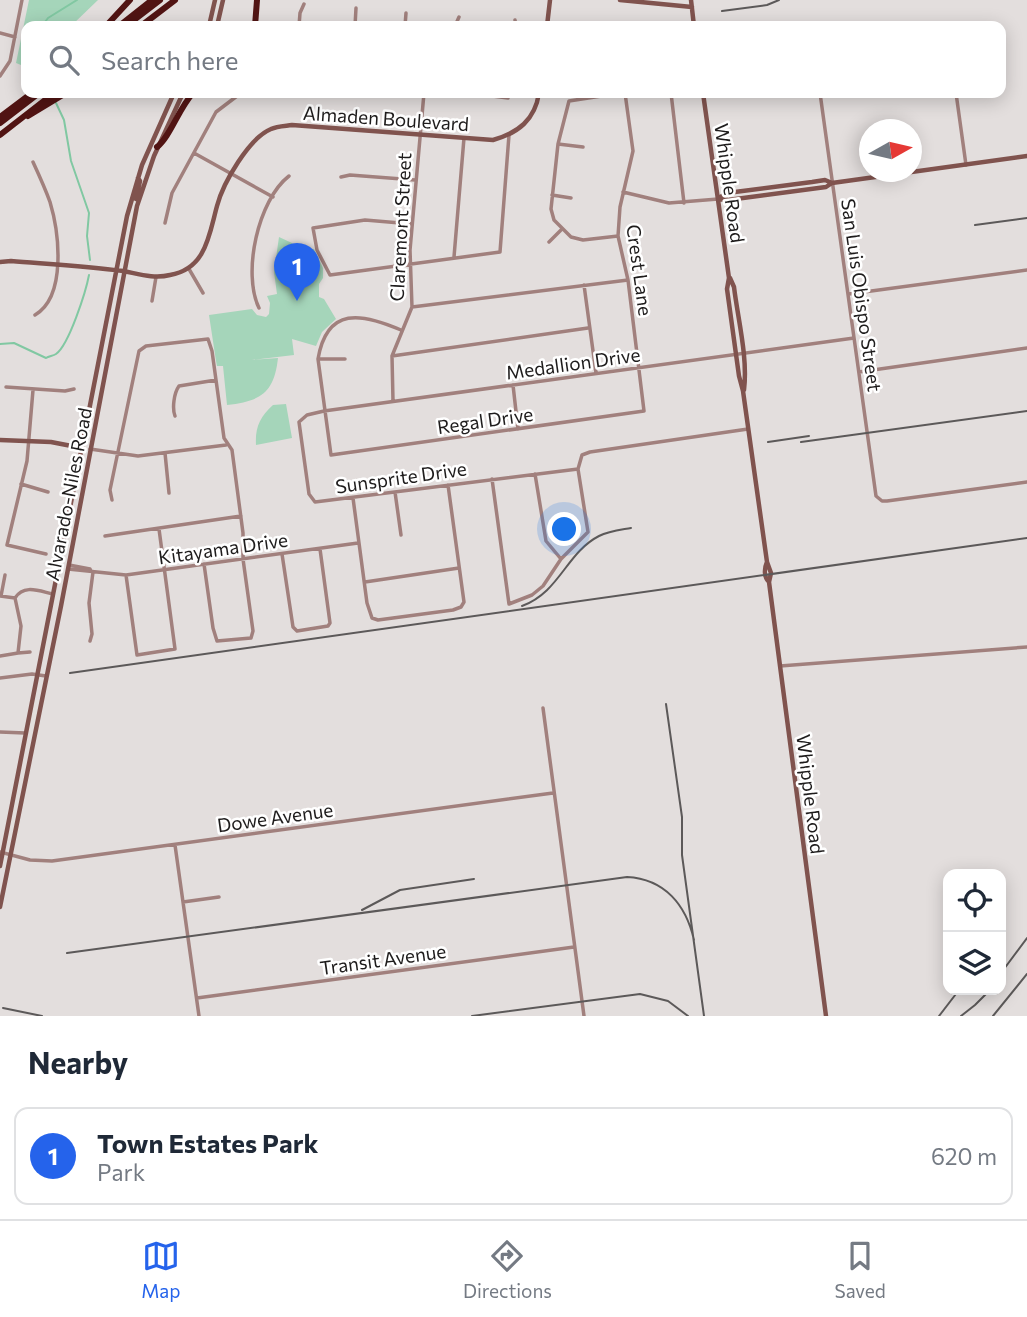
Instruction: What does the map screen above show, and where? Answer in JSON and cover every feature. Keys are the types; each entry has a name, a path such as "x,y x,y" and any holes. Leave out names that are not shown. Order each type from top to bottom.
{"highway":[{"path":"111,21 130,0"},
{"path":"125,21 152,0"},
{"path":"133,21 160,0"},
{"path":"148,21 175,0"},
{"path":"255,21 257,0"},
{"path":"0,117 28,98"},
{"path":"0,123 28,98"},
{"path":"33,112 48,98"},
{"path":"0,135 23,117 57,98"},
{"path":"157,147 164,142 179,111 189,98"}],"main road":[{"path":"210,21 215,0"},
{"path":"218,21 223,0"},
{"path":"548,21 550,0"},
{"path":"623,0 692,7"},
{"path":"691,0 693,21"},
{"name":"Alvarado-Niles Road","path":"0,866 81,447 137,178 172,98"},
{"name":"Alvarado-Niles Road","path":"0,907 134,217 157,147 181,98"},
{"path":"509,135 529,119 536,109 538,98"},
{"name":"Whipple Road","path":"705,98 729,278 727,289 738,376 743,391 767,562 766,579 769,582 827,1014"},
{"name":"Almaden Boulevard","path":"189,269 208,244 218,203 251,142 272,128 292,125 493,140 509,135"},
{"path":"718,199 826,187 832,183 1027,156"},
{"path":"134,217 140,182 137,178"},
{"path":"0,262 58,265 156,277 189,269"},
{"name":"Whipple Road","path":"729,278 734,287 746,375 743,391"},
{"path":"0,440 65,443 90,450"}],"street":[{"path":"0,76 10,61 22,0"},
{"path":"299,21 304,4"},
{"path":"355,21 356,8"},
{"path":"405,21 406,13"},
{"path":"457,21 459,17"},
{"path":"0,33 15,37"},
{"path":"165,223 172,193 216,112 234,98"},
{"name":"Claremont Street","path":"393,402 392,356 412,307 412,224 424,98"},
{"path":"589,98 569,101 558,144 551,209 561,230 572,237 583,240 618,236"},
{"name":"Crest Lane","path":"624,98 633,152 620,207 618,236 628,280 644,411"},
{"path":"672,98 684,203"},
{"name":"San Luis Obispo Street","path":"821,98 875,492 879,499 887,501 1027,482"},
{"path":"957,98 966,165"},
{"path":"412,224 365,220 313,228 317,250 330,275 500,252 509,135"},
{"path":"454,257 464,138"},
{"path":"558,144 583,147"},
{"path":"194,153 273,197"},
{"path":"33,162 50,203 57,238 58,265 53,292 43,310 35,315"},
{"path":"341,177 350,175 415,180"},
{"path":"260,308 254,298 252,263 260,224 282,181 289,176"},
{"path":"624,192 656,202 684,203 718,199"},
{"path":"552,195 571,198"},
{"path":"549,242 561,230"},
{"path":"10,268 11,261"},
{"path":"189,269 203,293"},
{"path":"848,295 1027,270"},
{"path":"152,301 156,277"},
{"path":"412,307 628,280"},
{"path":"584,285 596,373"},
{"path":"324,411 318,359 321,344 328,331 340,321 351,318 369,318 401,330"},
{"path":"392,356 588,328"},
{"name":"Medallion Drive","path":"299,422 307,415 324,411 854,338"},
{"path":"112,500 110,490 139,351 146,346 208,339 227,445 232,450 241,516 251,638 217,641 204,564"},
{"path":"859,372 1027,348"},
{"path":"318,359 345,359"},
{"path":"175,416 173,411 179,386 216,380"},
{"path":"513,385 518,429"},
{"path":"6,387 65,391 74,389"},
{"path":"33,390 27,461 7,545 46,554"},
{"name":"Regal Drive","path":"324,411 331,455 644,411"},
{"name":"Sunsprite Drive","path":"299,422 310,498 315,502 578,469"},
{"path":"492,479 509,604 532,595 543,586 561,559 588,532 578,469 582,454 748,429"},
{"path":"90,450 138,456 227,445"},
{"path":"165,453 169,493"},
{"path":"535,474 546,541 561,559"},
{"path":"21,484 48,492"},
{"path":"354,498 369,614 374,620 453,610 461,607 464,602 448,485"},
{"path":"395,492 401,535"},
{"path":"105,536 241,516"},
{"path":"126,575 137,655 176,649 159,529"},
{"name":"Kitayama Drive","path":"68,567 89,573 92,571 126,575 358,543"},
{"path":"282,554 291,622 297,631 319,629 330,623 320,548"},
{"path":"365,582 460,568"},
{"path":"90,641 92,571"},
{"path":"5,575 0,596 15,598"},
{"path":"18,653 21,626 15,598 20,591 27,589 54,594"},
{"path":"780,666 1027,647"},
{"path":"0,656 30,652"},
{"path":"0,678 37,674 46,676"},
{"path":"542,708 584,1016"},
{"path":"0,732 25,733"},
{"name":"Dowe Avenue","path":"1,852 30,860 52,861 554,793"},
{"path":"175,844 199,1016"},
{"path":"183,902 219,897"},
{"name":"Transit Avenue","path":"197,998 574,947"}],"green space":[{"path":"29,0 98,0 76,21 25,21"},
{"path":"21,39 21,65 16,63"},
{"path":"279,237 292,243 296,252 314,249 323,268 319,297 324,299 336,319 322,332 316,346 292,339 294,355 252,360 278,358 269,388 257,398 227,405 223,366 217,366 209,315 252,309 257,315 266,317 269,314 270,303 267,296 277,294 274,272"},
{"path":"286,404 292,438 256,445 256,433 265,414 273,405"}],"waterway":[{"path":"46,21 77,0"},
{"path":"56,103 64,120 71,161 89,213 87,236 90,260"},
{"path":"0,344 14,343 46,358 56,354 71,329 89,275"}],"railway":[{"path":"722,11 767,5 779,0"},
{"path":"975,225 1027,218"},
{"path":"801,442 1027,411"},
{"path":"768,442 809,436"},
{"path":"522,606 545,592 588,543 607,533 631,528"},
{"path":"70,673 1027,538"},
{"path":"666,704 682,817 682,855 704,1016"},
{"path":"67,953 627,877 652,883 672,896 685,916 694,940"},
{"path":"362,910 400,890 474,879"},
{"path":"1006,966 1027,938"},
{"path":"993,1016 1027,974"},
{"path":"472,1016 640,994 668,1001 688,1016"},
{"path":"939,1016 955,995"},
{"path":"961,1016 985,995"},
{"path":"3,1008 42,1016"}],"place":[{"name":"Town Estates Park","path":"297,301"}]}
